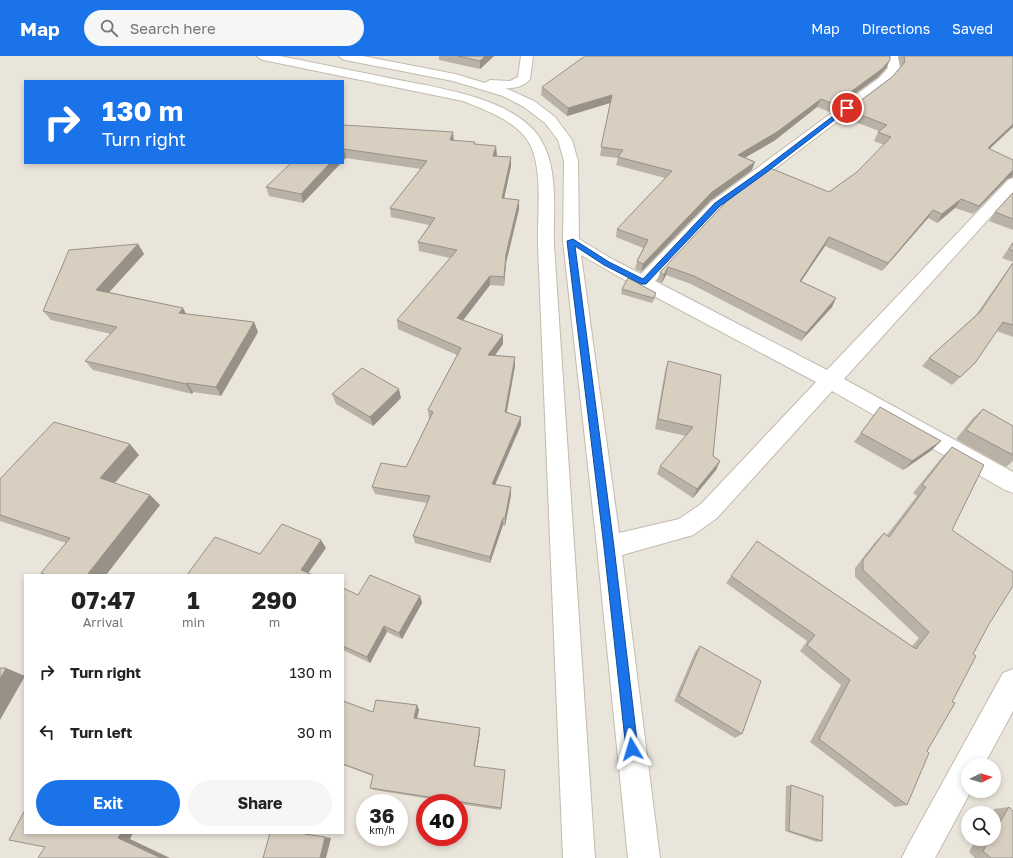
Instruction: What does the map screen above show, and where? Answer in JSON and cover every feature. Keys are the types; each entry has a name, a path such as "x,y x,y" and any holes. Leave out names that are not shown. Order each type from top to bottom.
{"street":[{"path":"263,56 466,98 509,117 527,131 539,149 544,169 546,245 579,858"},
{"path":"345,56 481,84 507,93 529,104 550,120 565,140 571,161 571,241 609,547 644,858"},
{"path":"481,84 512,85 524,79 527,56"},
{"path":"644,283 718,204 883,81 894,69 892,56"},
{"path":"609,547 685,528 709,511 1013,183"},
{"path":"571,241 606,263 831,381 1013,483"},
{"path":"972,758 1013,683"},
{"path":"918,858 961,778"}],"shaded area":[{"path":"0,56 1013,56 1013,858 0,858"}],"building":[{"path":"458,56 485,56 480,61"},
{"path":"585,56 890,56 890,60 882,69 834,104 821,99 777,132 738,155 755,162 712,192 643,264 637,261 648,240 617,229 672,171 618,157 623,150 601,147 612,95 568,108 542,87"},
{"path":"904,56 1013,56 1013,124 988,148 1013,160 1013,170 979,206 961,199 942,214 933,210 888,263 829,237 800,281 836,298 806,333 694,276 668,267 664,275 660,272 727,201 770,168 829,192 857,172 891,137 878,132 887,125 848,110 892,77 905,62"},
{"path":"344,125 453,132 450,140 475,142 474,144 496,146 493,156 511,157 502,198 519,200 506,254 504,277 490,276 457,318 503,335 488,355 515,357 505,412 521,417 492,484 511,487 505,518 503,518 490,557 413,536 430,496 372,487 381,463 406,467 433,412 428,410 461,348 397,320 457,250 418,242 435,218 390,208 427,161 344,149"},
{"path":"290,164 329,164 301,194 266,187"},
{"path":"1013,193 1013,219 995,212"},
{"path":"1013,243 1013,251 1009,249"},
{"path":"138,244 96,290 183,308 179,313 254,322 216,387 186,384 85,361 117,327 43,311 69,250"},
{"path":"1013,263 1013,325 1003,322 975,363 960,377 929,358 980,312"},
{"path":"628,278 656,293 653,298 622,289"},
{"path":"668,361 721,375 713,456 720,461 697,489 660,466 693,427 658,419"},
{"path":"362,368 399,389 370,417 332,394"},
{"path":"880,407 941,441 912,461 861,433"},
{"path":"983,409 1013,426 1013,455 966,430"},
{"path":"54,422 130,444 100,478 150,495 88,574 44,574 41,573 70,538 0,515 0,479"},
{"path":"952,447 984,465 952,530 1013,572 1013,586 989,624 973,654 976,656 952,702 955,703 927,751 929,753 907,805 819,739 850,680 807,645 815,635 731,576 757,541 916,649 929,632 863,570 863,560 884,533 889,537 926,487 922,485"},
{"path":"282,524 321,540 301,570 311,574 188,574 215,537 260,554"},
{"path":"370,575 420,596 399,633 384,626 367,657 344,646 344,588 358,595"},
{"path":"700,646 761,681 742,734 679,696"},
{"path":"0,668 6,668 0,679"},
{"path":"376,700 417,705 414,718 480,728 474,766 505,770 501,808 468,803 468,794 416,795 370,788 373,775 344,764 344,701 373,712"},
{"path":"791,785 823,796 822,841 789,831"},
{"path":"1009,807 1013,811 1013,858 991,858 983,851 986,846 1001,846 1001,820"},
{"path":"24,812 24,834 120,834 118,838 161,858 38,858 45,847 9,840"},
{"path":"270,834 305,834 325,837 320,858 263,858"}],"route":[{"path":"632,749 609,547 571,241 606,263 644,283 718,204 847,108"}]}
